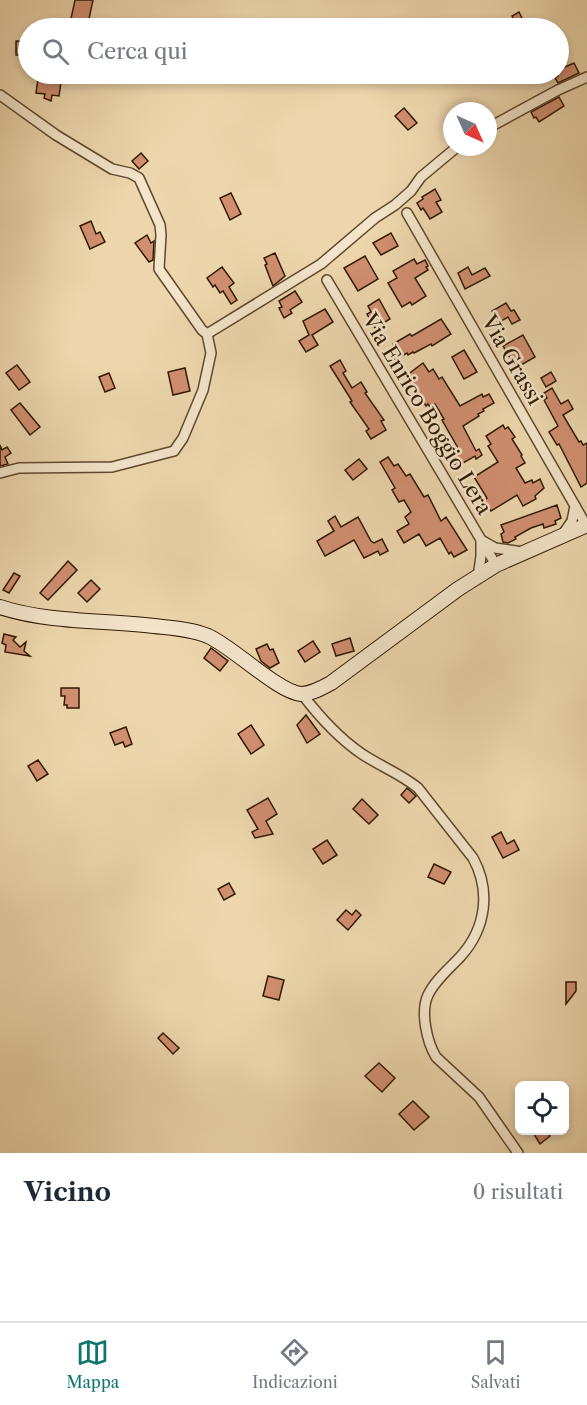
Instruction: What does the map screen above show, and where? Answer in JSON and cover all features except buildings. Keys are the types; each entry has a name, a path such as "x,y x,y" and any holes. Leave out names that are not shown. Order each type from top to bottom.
{"street":[{"path":"497,123 587,77"},
{"path":"0,95 56,135 112,169 130,173 139,178 160,225 159,269 161,275 207,334 211,353 203,390 178,447 174,451 112,466 19,468 0,473"},
{"path":"207,334 321,264 375,218 395,205 411,191 421,177 446,156"},
{"name":"Via Grassi","path":"407,213 573,504 586,521"},
{"name":"Via Enrico Boggio Lera","path":"327,280 496,566"},
{"path":"561,536 572,521 573,504"},
{"path":"0,607 17,612 69,619 186,630 209,637 275,682 302,694 315,691 331,683 477,577 561,536 586,521"},
{"path":"481,540 495,548 526,552"},
{"path":"477,577 482,556 481,540"},
{"path":"302,694 349,744 418,788 479,868 485,897 483,917 469,945 429,993 424,1013 432,1050 436,1057 479,1097 518,1153"}]}
